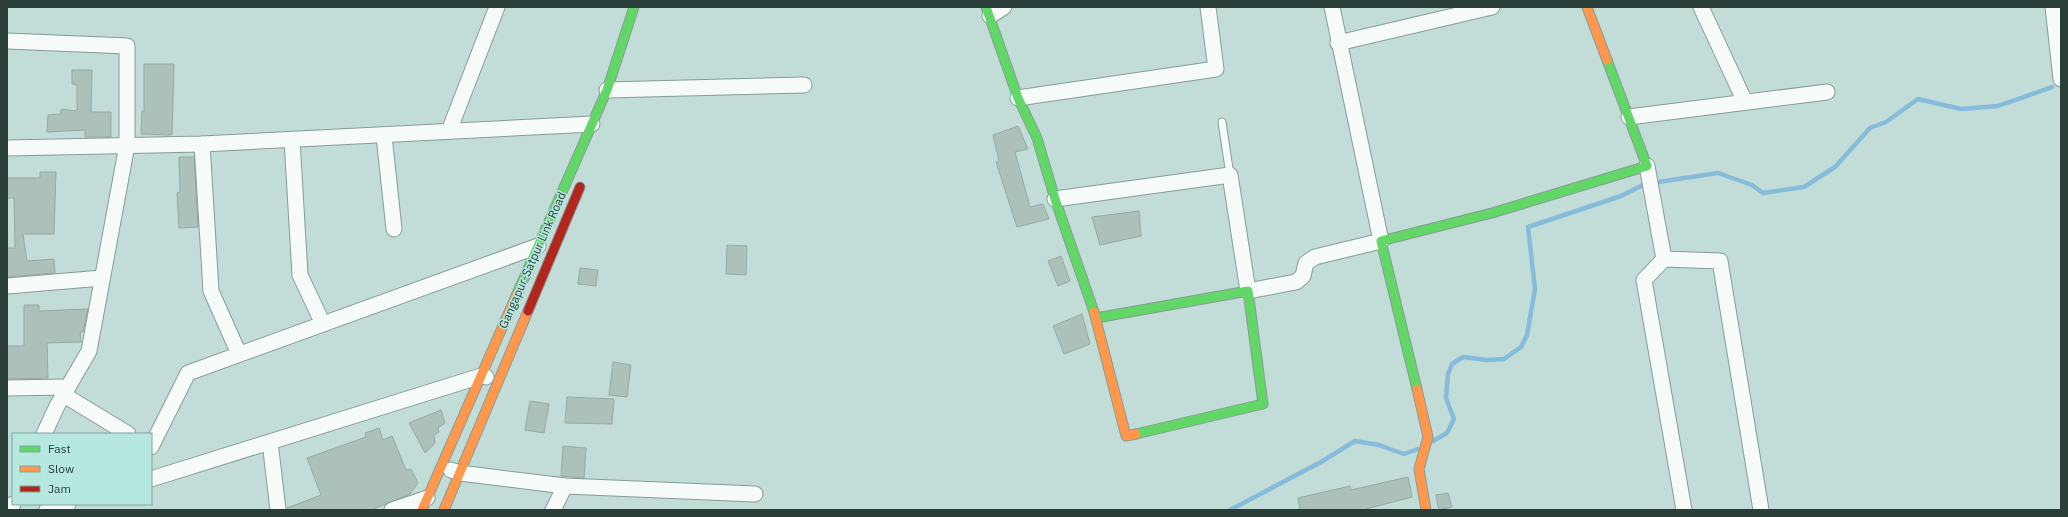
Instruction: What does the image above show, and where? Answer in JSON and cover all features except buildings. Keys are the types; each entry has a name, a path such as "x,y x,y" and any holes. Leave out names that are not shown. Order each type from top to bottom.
{"street":[{"path":"449,131 497,7"},
{"name":"Gangapur-Satpur Link Road","path":"425,504 592,124 617,89 634,7"},
{"path":"1004,7 988,12 1018,98 1037,138 1055,199 1096,318 1126,436 1263,404 1248,291 1230,175 1055,199"},
{"path":"1018,98 1216,69 1208,7"},
{"path":"1332,7 1338,43 1381,241 1428,437 1420,469 1426,510"},
{"path":"1338,43 1492,7"},
{"path":"1587,7 1629,117 1650,178 1664,259"},
{"path":"1701,7 1745,102"},
{"path":"2053,7 2061,79"},
{"path":"7,41 127,46 127,145 89,351 45,433"},
{"path":"617,89 804,85"},
{"path":"1629,117 1827,92"},
{"path":"7,148 202,144 384,136 449,131 592,124"},
{"path":"384,136 394,229"},
{"path":"292,140 300,275 323,324"},
{"path":"202,144 211,291 239,354"},
{"name":"Gangapur-Satpur Link Road","path":"444,510 584,177"},
{"path":"1096,318 1296,282 1303,276 1306,263 1314,256 1492,213 1650,178"},
{"path":"152,445 188,373 538,246"},
{"path":"1684,510 1644,280 1664,259 1720,261 1760,510"},
{"path":"7,286 102,278"},
{"path":"152,479 481,376 499,382"},
{"path":"7,388 66,391 127,433"},
{"path":"270,442 278,510"},
{"path":"441,467 460,473 565,486 755,494"},
{"path":"553,510 565,486"},
{"path":"392,510 425,504"},
{"path":"48,510 65,505"}],"lane":[{"path":"1222,122 1230,175"}],"waterway":[{"path":"1433,441 1447,433 1454,419 1446,398 1448,374 1452,364 1463,357 1487,360 1504,359 1521,347 1527,335 1535,289 1528,227 1621,196 1645,184 1718,173 1752,185 1763,193 1804,187 1835,167 1870,128 1886,122 1918,99 1961,109 1998,106 2052,87"},
{"path":"1230,510 1321,462 1355,441 1379,445 1404,454 1418,449"}],"traffic: fast":[{"path":"517,294 607,90 634,7"},
{"path":"986,7 1018,98 1037,138 1055,199 1094,312"},
{"path":"1417,389 1381,241 1492,213 1647,166 1607,60"},
{"path":"1096,318 1248,291 1263,404 1136,434"}],"traffic: slow":[{"path":"1587,7 1607,60"},
{"path":"422,510 517,294"},
{"path":"444,510 528,311"},
{"path":"1094,312 1126,436 1136,434"},
{"path":"1417,389 1428,437 1419,469 1426,510"}],"traffic: jam":[{"path":"528,311 580,187"}]}
